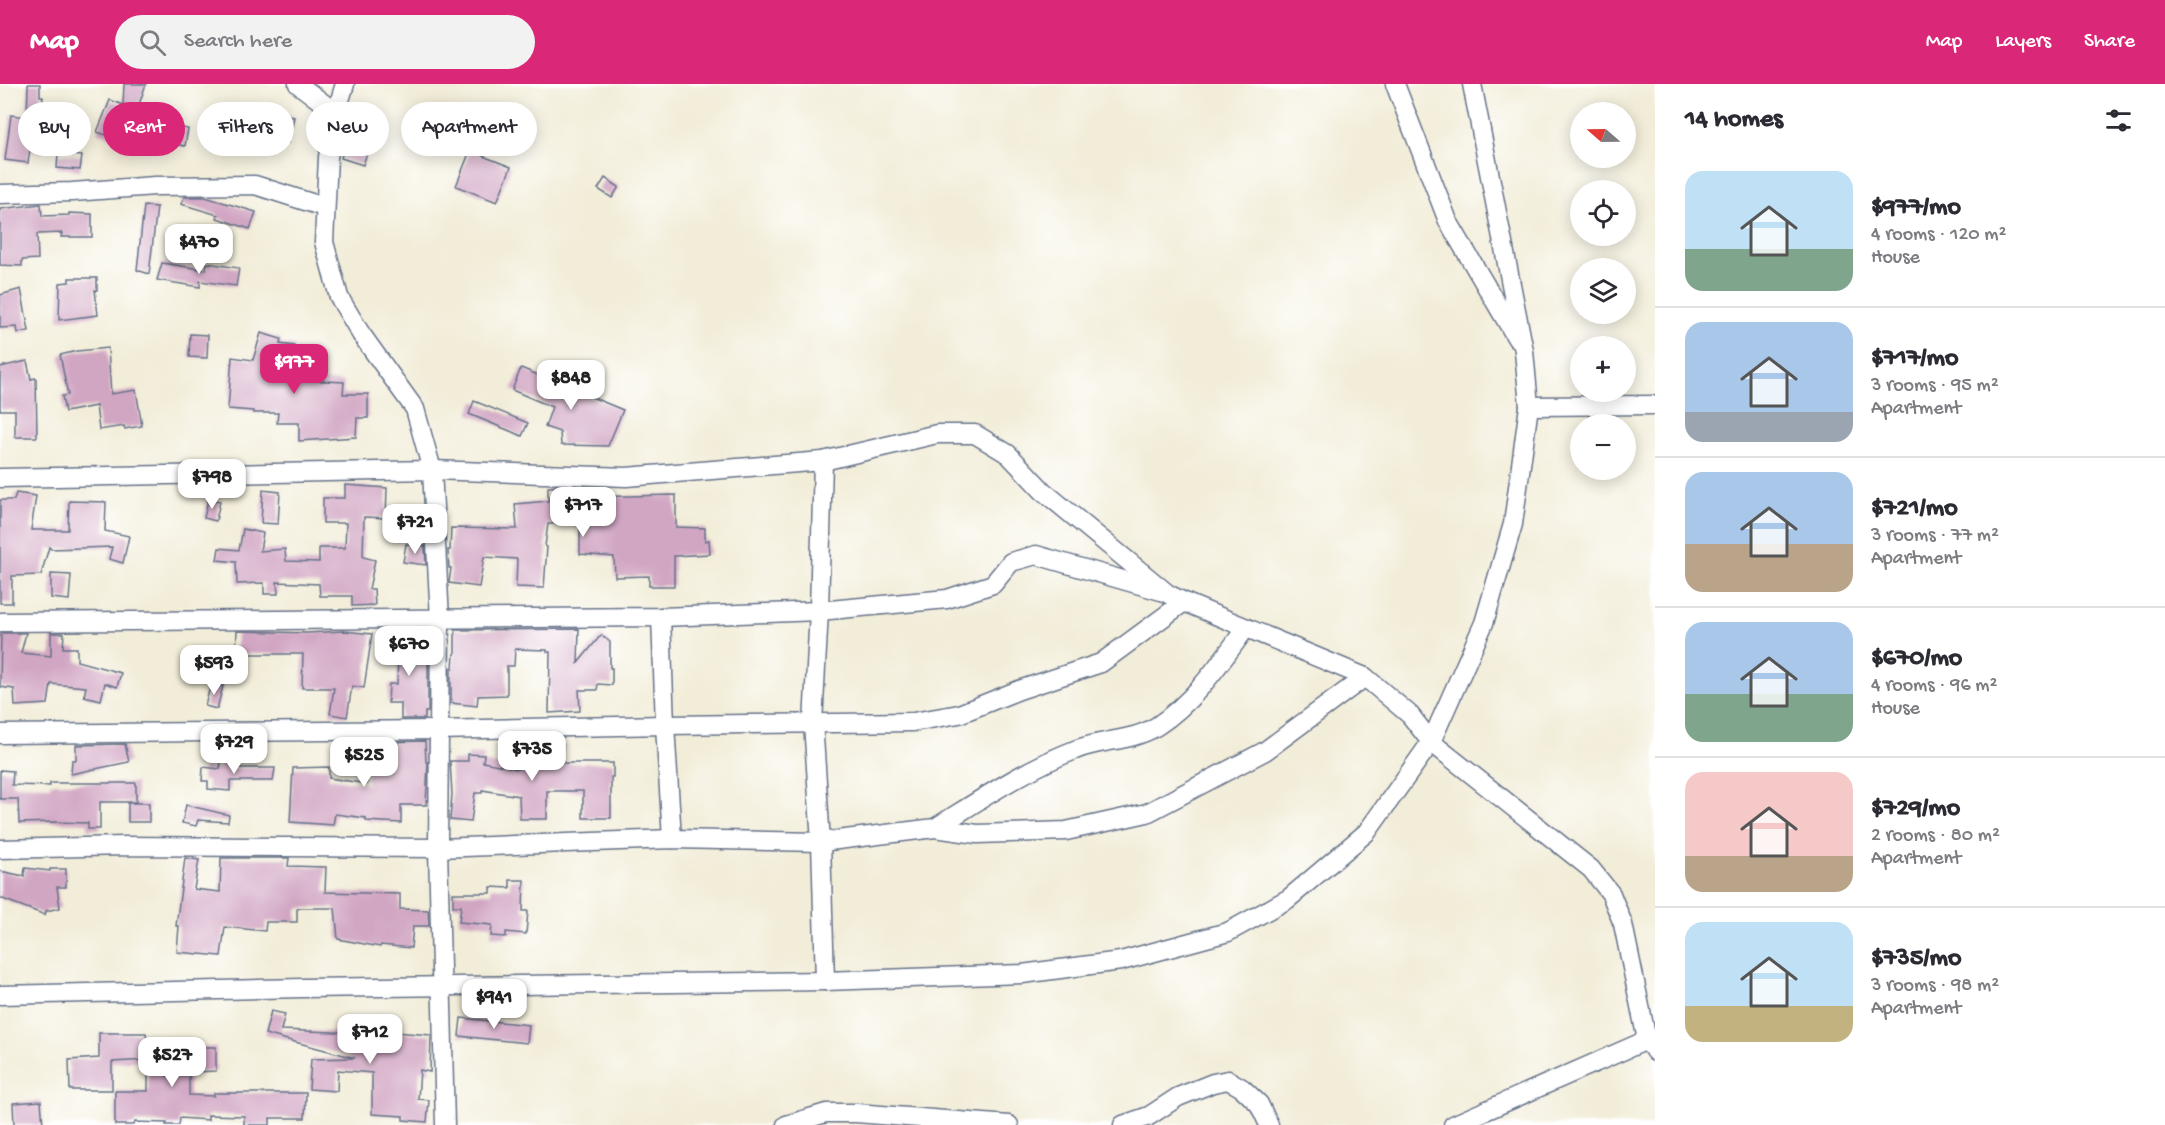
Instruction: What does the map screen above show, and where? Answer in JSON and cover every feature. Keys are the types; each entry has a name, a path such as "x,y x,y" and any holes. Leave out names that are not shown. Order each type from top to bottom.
{"street":[{"path":"298,84 322,102"},
{"path":"339,102 345,84"},
{"path":"1395,84 1448,221 1524,351"},
{"path":"0,995 825,981 1022,974 1121,961 1228,932 1288,899 1367,832 1431,742 1484,623 1513,524 1529,406 1524,351 1472,84"},
{"path":"328,156 324,242 339,297 361,334 415,409 432,470 440,619 438,848 445,1125"},
{"path":"0,195 155,186 255,185 324,207"},
{"path":"1529,406 1655,405"},
{"path":"0,478 432,470 626,477 823,461 937,434 975,434 1008,454 1043,491 1176,598"},
{"path":"823,461 813,723 825,981"},
{"path":"0,622 661,617 819,611 947,599 993,584 1011,562 1036,555 1176,598 1365,677 1410,715 1431,742 1591,869 1611,894 1623,924 1651,1046 1453,1125"},
{"path":"0,734 913,722 959,714 1019,690 1101,663 1176,598"},
{"path":"661,617 664,725 672,838"},
{"path":"935,828 1026,772 1077,749 1121,741 1157,726 1196,693 1246,628"},
{"path":"0,849 124,846 438,848 672,838 820,842 935,828 976,834 1066,831 1147,813 1265,751 1365,677"},
{"path":"1123,1125 1149,1116 1178,1097 1213,1083 1228,1080 1242,1088 1259,1104 1269,1125"},
{"path":"786,1125 826,1113 856,1113 1009,1125"}],"building":[{"path":"28,84 40,84 40,96 43,97 43,102 27,102"},
{"path":"124,84 146,84 140,102 123,102"},
{"path":"11,115 18,116 18,156 29,156 28,163 5,160"},
{"path":"103,117 103,134 97,132"},
{"path":"185,128 188,129 185,146"},
{"path":"58,156 82,156 80,170 57,168"},
{"path":"342,156 366,156 363,165 341,158"},
{"path":"468,156 483,156 511,167 497,202 456,186"},
{"path":"605,178 619,187 612,198 598,189"},
{"path":"184,197 205,197 256,212 250,229 217,218 218,215 181,204"},
{"path":"41,204 42,216 69,215 69,213 92,214 92,237 61,237 62,233 37,234 38,259 22,260 22,266 0,265 0,209"},
{"path":"144,206 157,207 149,274 137,270"},
{"path":"162,263 206,270 207,263 239,268 236,286 200,281 200,287 157,280"},
{"path":"69,278 97,278 97,290 95,290 98,315 59,320 60,283 69,282"},
{"path":"21,289 29,331 18,333 17,327 0,328 0,295"},
{"path":"261,333 281,339 280,344 294,346 288,379 344,382 343,394 368,394 368,418 357,418 356,437 299,441 299,423 277,423 278,413 253,413 253,411 228,409 232,357 253,360"},
{"path":"190,334 208,335 207,358 189,357"},
{"path":"108,348 111,394 136,390 142,426 99,430 96,406 65,412 62,396 68,395 60,355"},
{"path":"27,361 31,379 36,378 37,437 15,437 15,410 0,410 0,367"},
{"path":"521,368 623,410 608,446 561,445 560,432 545,427 552,407 512,390"},
{"path":"474,401 528,423 522,436 469,414"},
{"path":"345,485 387,488 386,518 364,517 363,557 375,560 369,589 374,589 375,605 352,606 352,596 320,596 319,584 277,582 278,594 264,594 264,583 237,584 236,562 217,560 219,548 239,550 243,529 263,533 260,551 285,549 286,561 319,562 319,548 345,548 346,523 323,523 323,498 345,498"},
{"path":"562,486 562,495 580,497 676,495 676,527 705,528 705,541 709,540 710,554 674,556 674,586 649,586 649,576 615,577 614,557 580,554 580,523 548,524 544,588 516,587 517,559 484,557 479,587 449,583 451,568 449,568 448,550 450,550 451,528 517,529 515,504 548,501 548,487"},
{"path":"263,490 280,492 278,524 261,523"},
{"path":"16,493 36,496 31,530 68,530 69,501 106,502 105,531 129,536 123,563 109,559 112,547 51,549 49,547 41,575 12,576 12,603 0,603 0,500 14,500"},
{"path":"208,499 220,501 216,521 204,518"},
{"path":"406,544 425,546 426,565 403,562"},
{"path":"51,574 71,575 69,600 51,598"},
{"path":"579,629 578,663 601,635 610,642 610,668 612,668 612,685 598,684 597,690 579,690 580,711 549,713 550,652 547,650 515,649 514,666 507,666 507,695 478,696 477,706 451,703 451,668 453,668 455,654 455,630"},
{"path":"390,630 408,630 408,648 428,649 428,712 425,712 425,719 401,719 401,703 388,703 389,684 397,684 398,654 389,654"},
{"path":"237,631 307,633 344,631 372,634 364,688 352,686 347,717 330,714 334,688 302,688 303,654 236,654"},
{"path":"1,633 26,633 21,653 51,656 51,633 64,633 63,648 77,648 77,661 121,673 117,687 105,683 101,700 84,696 86,687 51,684 48,704 15,706 14,689 0,687"},
{"path":"211,683 223,686 217,709 205,706"},
{"path":"519,739 546,739 546,742 563,744 561,763 613,763 611,818 583,818 583,791 547,791 547,819 520,819 519,796 482,790 482,793 475,793 471,822 450,820 452,794 450,761 468,761 468,754 484,755 483,762 518,769"},
{"path":"425,741 426,762 428,762 426,805 401,805 401,823 366,821 366,818 335,814 333,825 290,822 293,768 329,767 329,778 367,784 368,748 388,748 388,742"},
{"path":"125,744 129,762 71,774 72,760 76,760 76,745"},
{"path":"222,755 235,757 234,768 275,768 273,781 230,781 230,791 208,789 208,781 202,781 203,767 220,769"},
{"path":"0,770 13,771 12,785 136,783 136,802 100,802 100,829 88,829 88,823 19,823 18,799 0,799"},
{"path":"128,803 149,803 149,822 128,822"},
{"path":"186,805 229,815 228,822 198,820 196,826 182,823"},
{"path":"185,858 199,860 194,889 220,892 221,858 289,858 288,866 326,867 325,892 400,894 400,909 428,910 429,926 413,926 411,948 381,945 380,947 338,939 335,908 301,908 297,909 297,922 266,922 265,931 225,927 221,956 177,952 179,926 176,926"},
{"path":"25,868 50,871 50,869 66,869 66,887 57,887 60,908 46,911 45,915 0,898 0,871 24,876"},
{"path":"510,880 524,880 523,911 528,911 526,934 506,932 506,937 491,936 492,925 459,922 461,906 453,906 453,893 491,893 491,887 510,888"},
{"path":"271,1011 285,1014 281,1030 359,1033 359,1031 384,1034 384,1031 431,1035 430,1072 420,1070 418,1099 429,1100 427,1122 403,1120 403,1116 372,1114 372,1073 338,1070 337,1091 309,1089 311,1059 355,1058 265,1034"},
{"path":"461,1018 529,1025 527,1043 459,1036"},
{"path":"99,1033 146,1033 147,1041 167,1040 167,1076 189,1075 189,1095 306,1093 305,1118 270,1118 270,1125 244,1125 244,1116 208,1115 208,1120 180,1118 179,1125 135,1122 134,1125 115,1125 115,1091 148,1091 148,1060 112,1062 112,1090 70,1090 69,1060 99,1058"},
{"path":"194,1047 216,1047 216,1071 194,1072"},
{"path":"41,1101 43,1125 14,1125 13,1103"}]}
